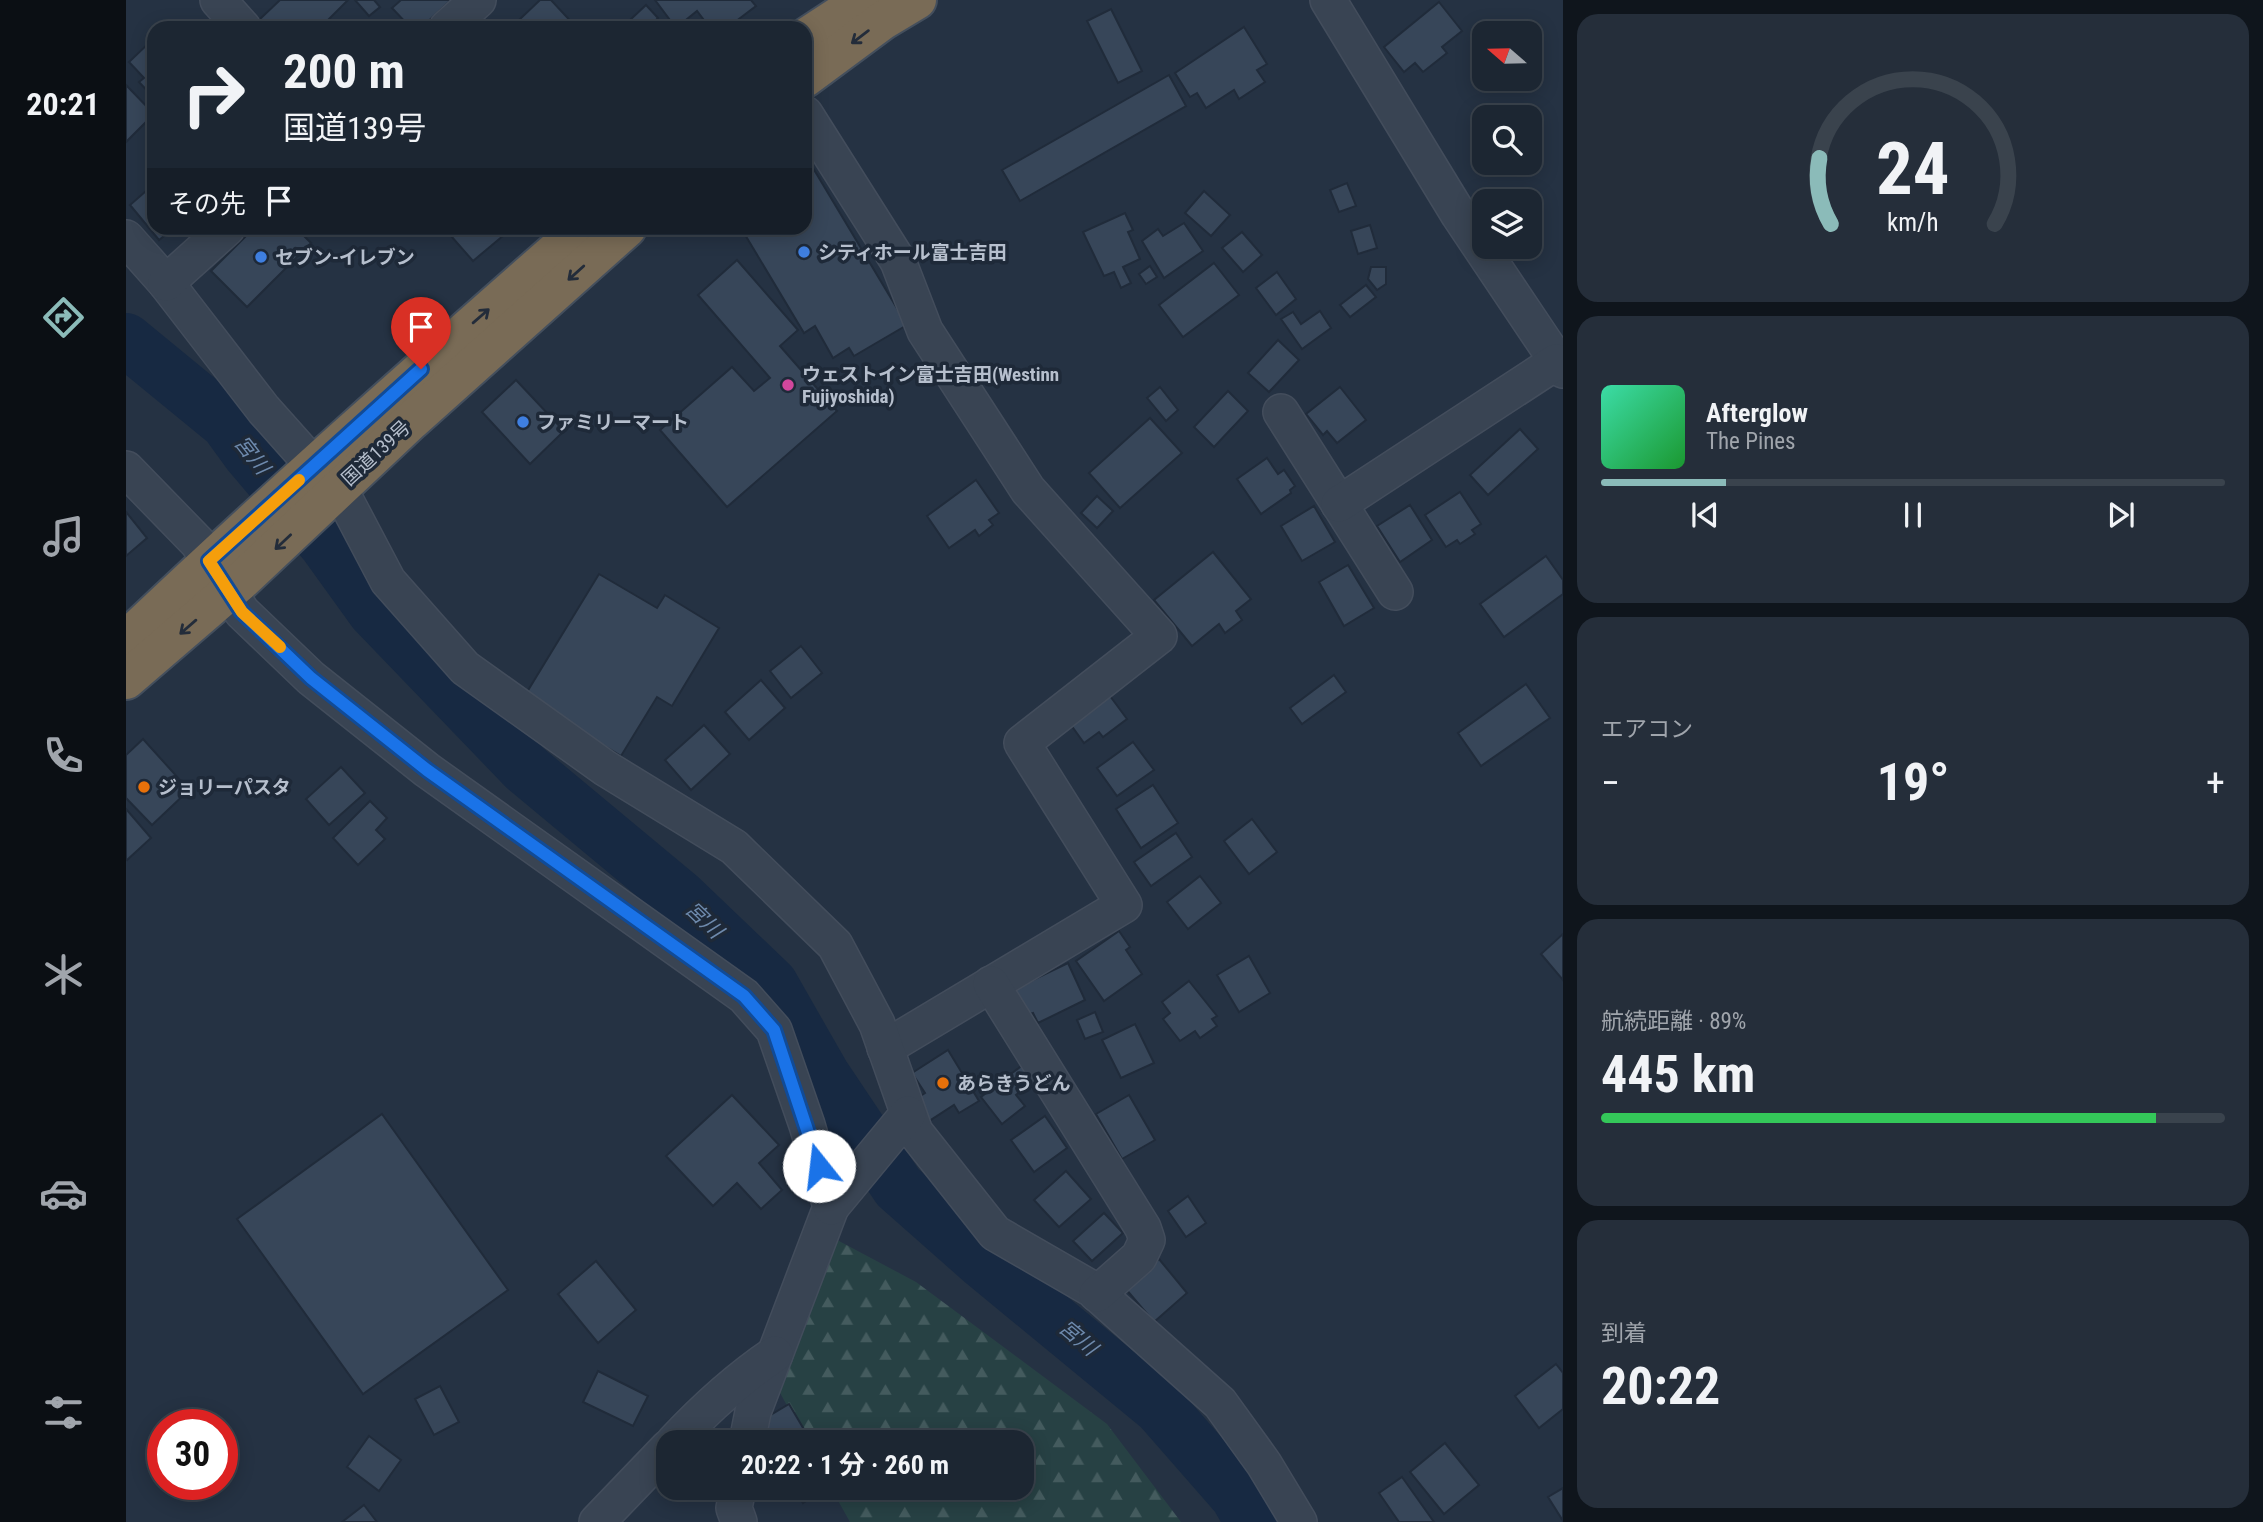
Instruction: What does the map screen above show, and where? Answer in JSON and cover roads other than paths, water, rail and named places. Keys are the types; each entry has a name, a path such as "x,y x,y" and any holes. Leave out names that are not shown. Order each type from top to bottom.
{"highway":[{"path":"812,33 863,0"},
{"path":"812,73 881,21 917,0"},
{"name":"国道139号","path":"126,680 225,571 320,483 575,235"},
{"name":"国道139号","path":"320,483 619,235"},
{"name":"国道139号","path":"126,640 225,571"}],"street":[{"path":"218,0 237,21"},
{"path":"455,21 478,0"},
{"path":"1328,0 1459,215 1560,366 1339,504"},
{"path":"812,125 898,261 925,331 1028,490 1158,636 1022,743 1124,905 885,1048"},
{"path":"166,283 219,235"},
{"path":"126,238 166,283 320,483 388,581 465,668 605,768 734,847 835,945 877,1024 901,1121 915,1132 995,1233 1097,1294 1220,1403 1264,1464 1299,1522"},
{"path":"1281,412 1395,592"},
{"path":"126,469 225,571 242,612 311,678 427,770 744,996 774,1030 837,1201"},
{"path":"991,984 1143,1228 1147,1240 1139,1257 1097,1294"},
{"path":"749,1430 753,1412 775,1354 837,1201 901,1121"},
{"path":"686,1430 750,1371 775,1354"},
{"path":"597,1522 656,1461"},
{"path":"736,1500 734,1508 739,1522"}],"waterway":[{"name":"宮川","path":"126,340 227,423 325,543 374,611 525,768 680,897 771,984 823,1075 898,1187 984,1263 1160,1408 1237,1496 1252,1522"}],"place":[{"name":"シティホール富士吉田","path":"804,252"},
{"name":"セブン-イレブン","path":"261,257"},
{"name":"ウェストイン富士吉田(Westinn Fujiyoshida)","path":"788,385"},
{"name":"ファミリーマート","path":"523,422"},
{"name":"ジョリーパスタ","path":"144,787"},
{"name":"あらきうどん","path":"943,1083"}]}
